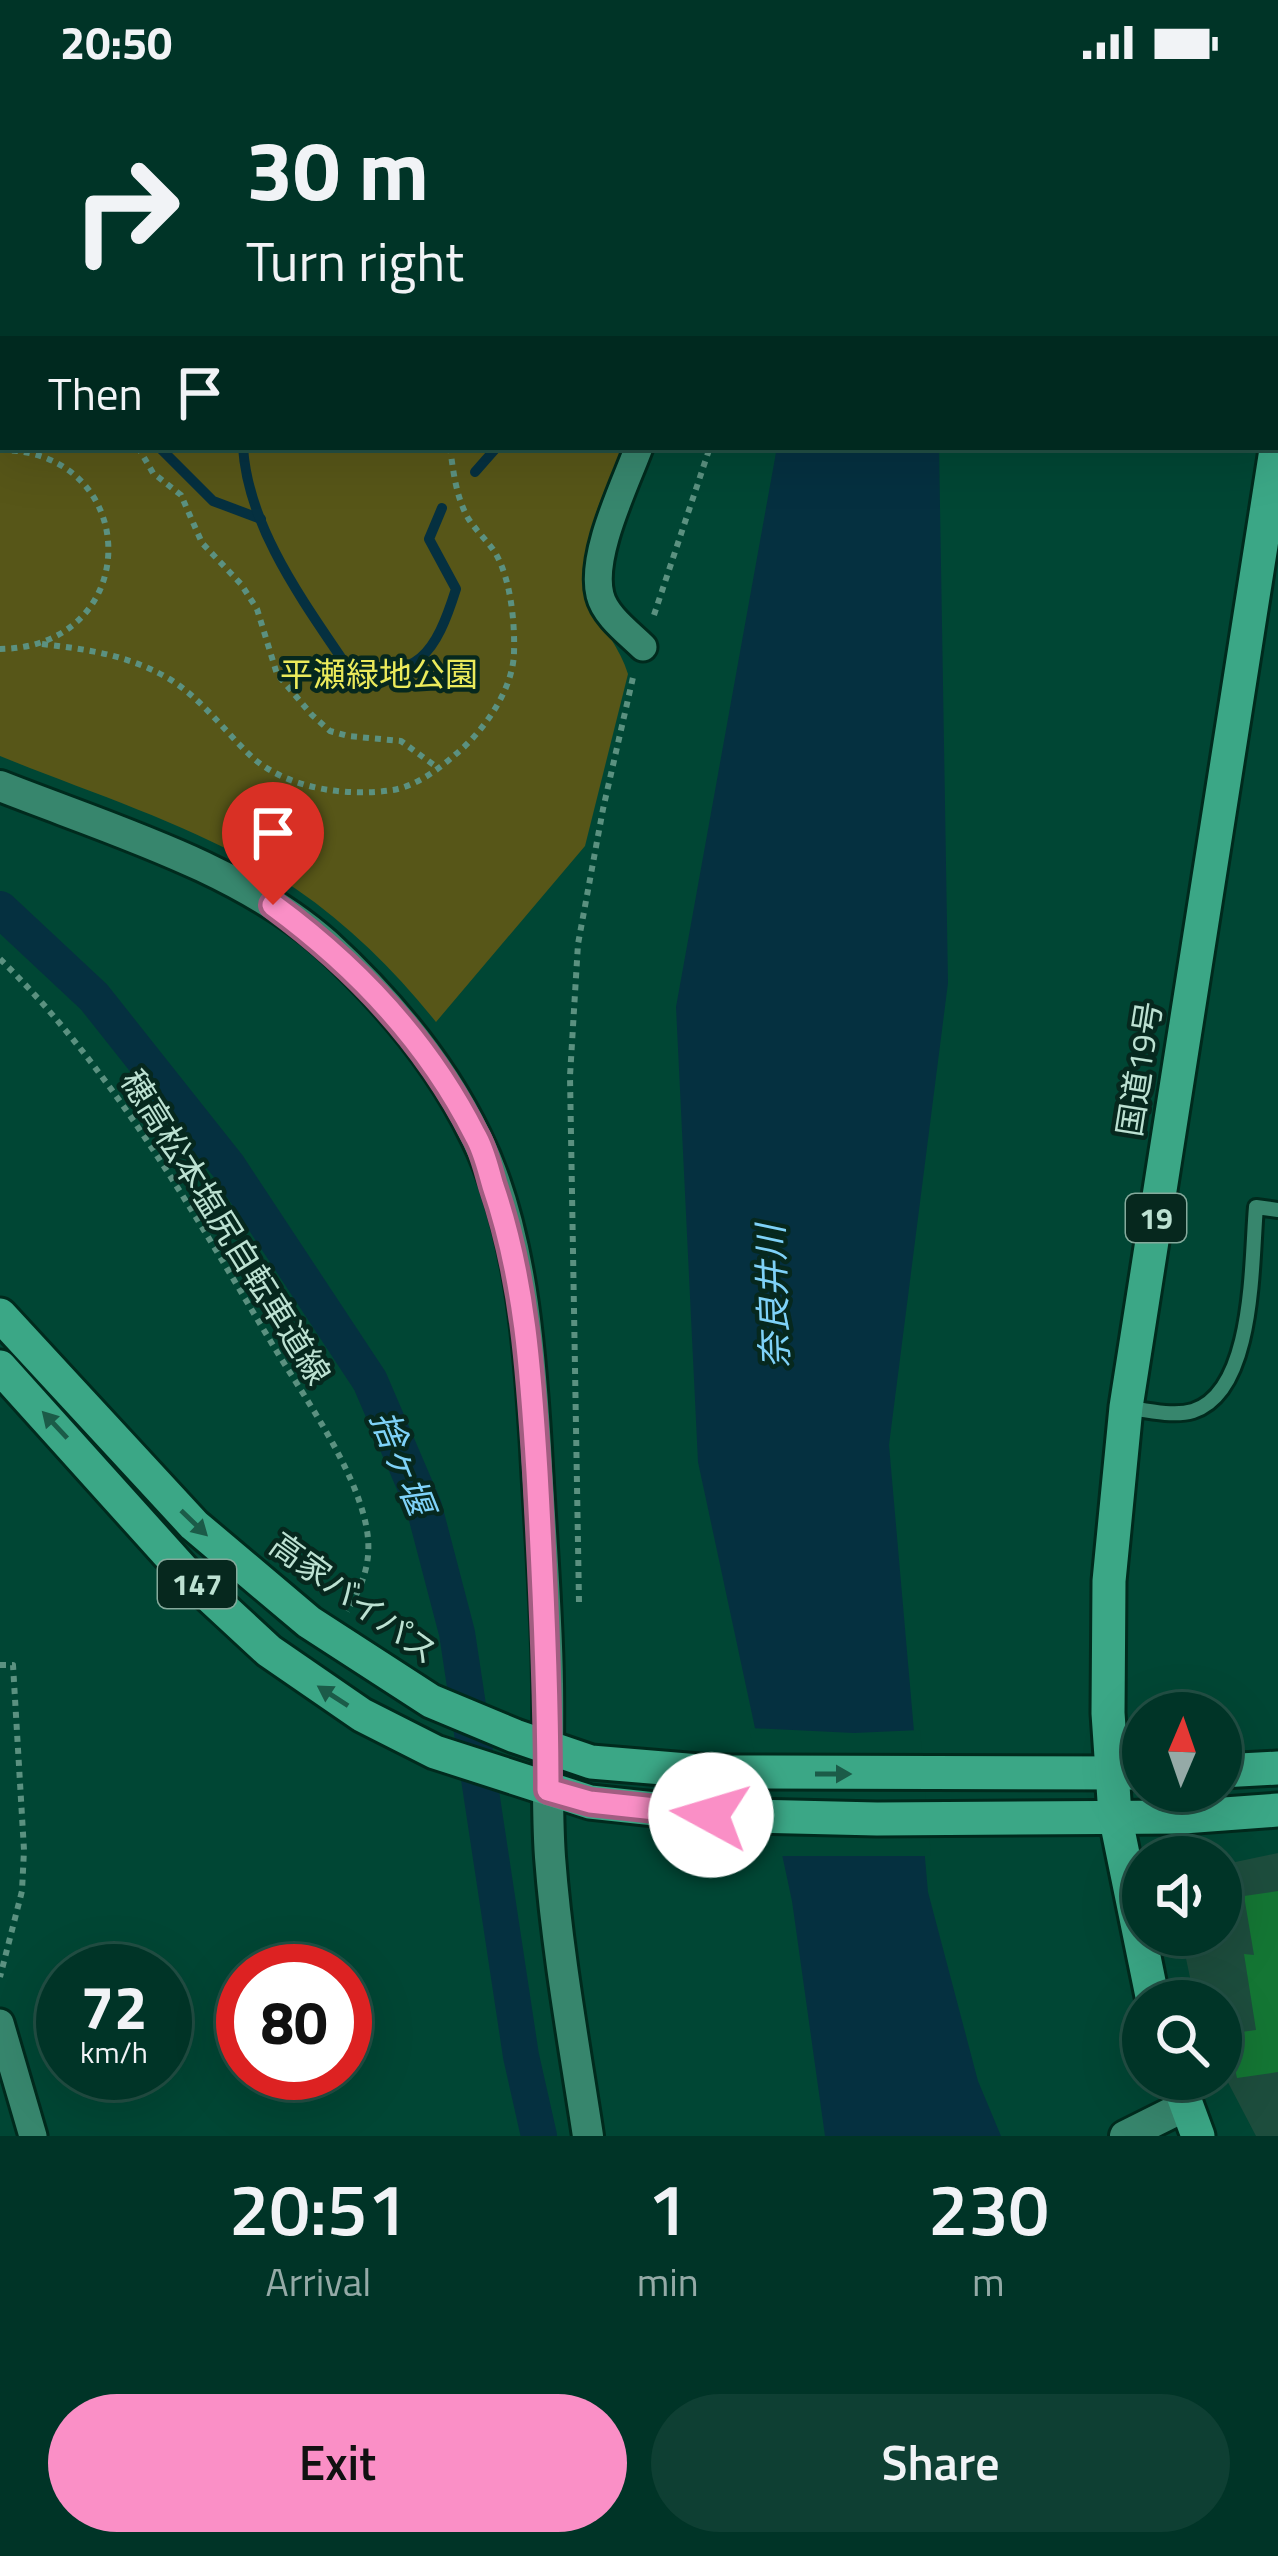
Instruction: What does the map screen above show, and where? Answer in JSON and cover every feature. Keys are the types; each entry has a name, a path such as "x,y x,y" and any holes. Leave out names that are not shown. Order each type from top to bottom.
{"highway":[{"name":"国道19号","path":"1122,1754 1108,1713 1109,1581 1126,1407 1276,450"},
{"name":"高家バイパス","path":"0,1315 194,1525 309,1622 431,1701 515,1736 591,1762 711,1772 1122,1774"},
{"name":"147","path":"0,1367 190,1577 269,1652 362,1715 435,1752 590,1802 711,1815 1115,1815"},
{"path":"1242,1770 1278,1768"},
{"name":"国道19号","path":"1122,1794 1115,1815 1149,1980"},
{"path":"1115,1815 1183,1817 1278,1810"}],"street":[{"path":"638,450 610,524 600,596 643,647"},
{"path":"0,786 190,862 273,905 323,942 378,997 428,1056 477,1138 507,1226 525,1316 533,1397 548,1748 535,1786 550,1858 588,2136"},
{"path":"0,2023 33,2136"},
{"path":"1125,2136 1186,2107"}],"lane":[{"path":"1126,1407 1178,1414 1216,1400 1233,1377 1244,1332 1256,1207 1278,1210"}],"path":[{"path":"0,450 37,454 67,468 91,492 106,522 110,556 103,588 85,617 42,644"},
{"path":"140,450 153,473 181,495 202,543 257,608 277,674 312,715 330,730 348,736 401,741 438,768"},
{"path":"0,649 42,644 94,650 168,678 207,709 256,761 304,784 353,792 396,790 438,768 475,740 494,710 514,658 510,600 497,556 466,515 450,450"},
{"path":"545,1629 563,1629 579,1609 570,1076 578,944 603,808 643,647 709,450"},
{"name":"穂高松本塩尻自転車道線","path":"0,958 43,1000 114,1089 338,1452 367,1526 368,1576 346,1612"},
{"path":"0,1665 14,1666 24,1850 22,1891 0,1977"}],"shaded area":[{"path":"1278,1853 1278,2136 1256,2136 1237,2100 1242,2100 1242,1980 1191,1980 1185,1956 1242,1956 1242,1861"}],"green space":[{"name":"平瀬緑地公園","path":"0,450 624,450 599,504 587,565 595,607 628,674 585,846 436,1022 353,934 262,868 151,815 0,756"}],"water":[{"name":"奈良井川","path":"776,450 939,450 948,983 889,1445 928,1892 978,2081 1001,2136 825,2136 792,1901 698,1462 676,1007"}],"pier":[{"path":"749,1728 854,1733 920,1730 931,1856 776,1856"}],"building":[{"path":"1278,1891 1278,2072 1242,2077 1242,2032 1256,2030 1244,1954 1254,1955 1244,1896"}],"waterway":[{"path":"162,450 213,501 261,519"},
{"path":"243,450 266,534 346,665 391,670 421,658 431,646 456,589 429,539 442,508"},
{"path":"475,472 494,450"},
{"name":"捨ヶ堰","path":"0,909 94,997 228,1166 370,1381 424,1507 457,1633 521,2056 539,2136"}],"route":[{"path":"273,905 323,942 428,1056 477,1138 507,1226 525,1316 533,1397 548,1684 548,1790 590,1802 711,1815"}]}
